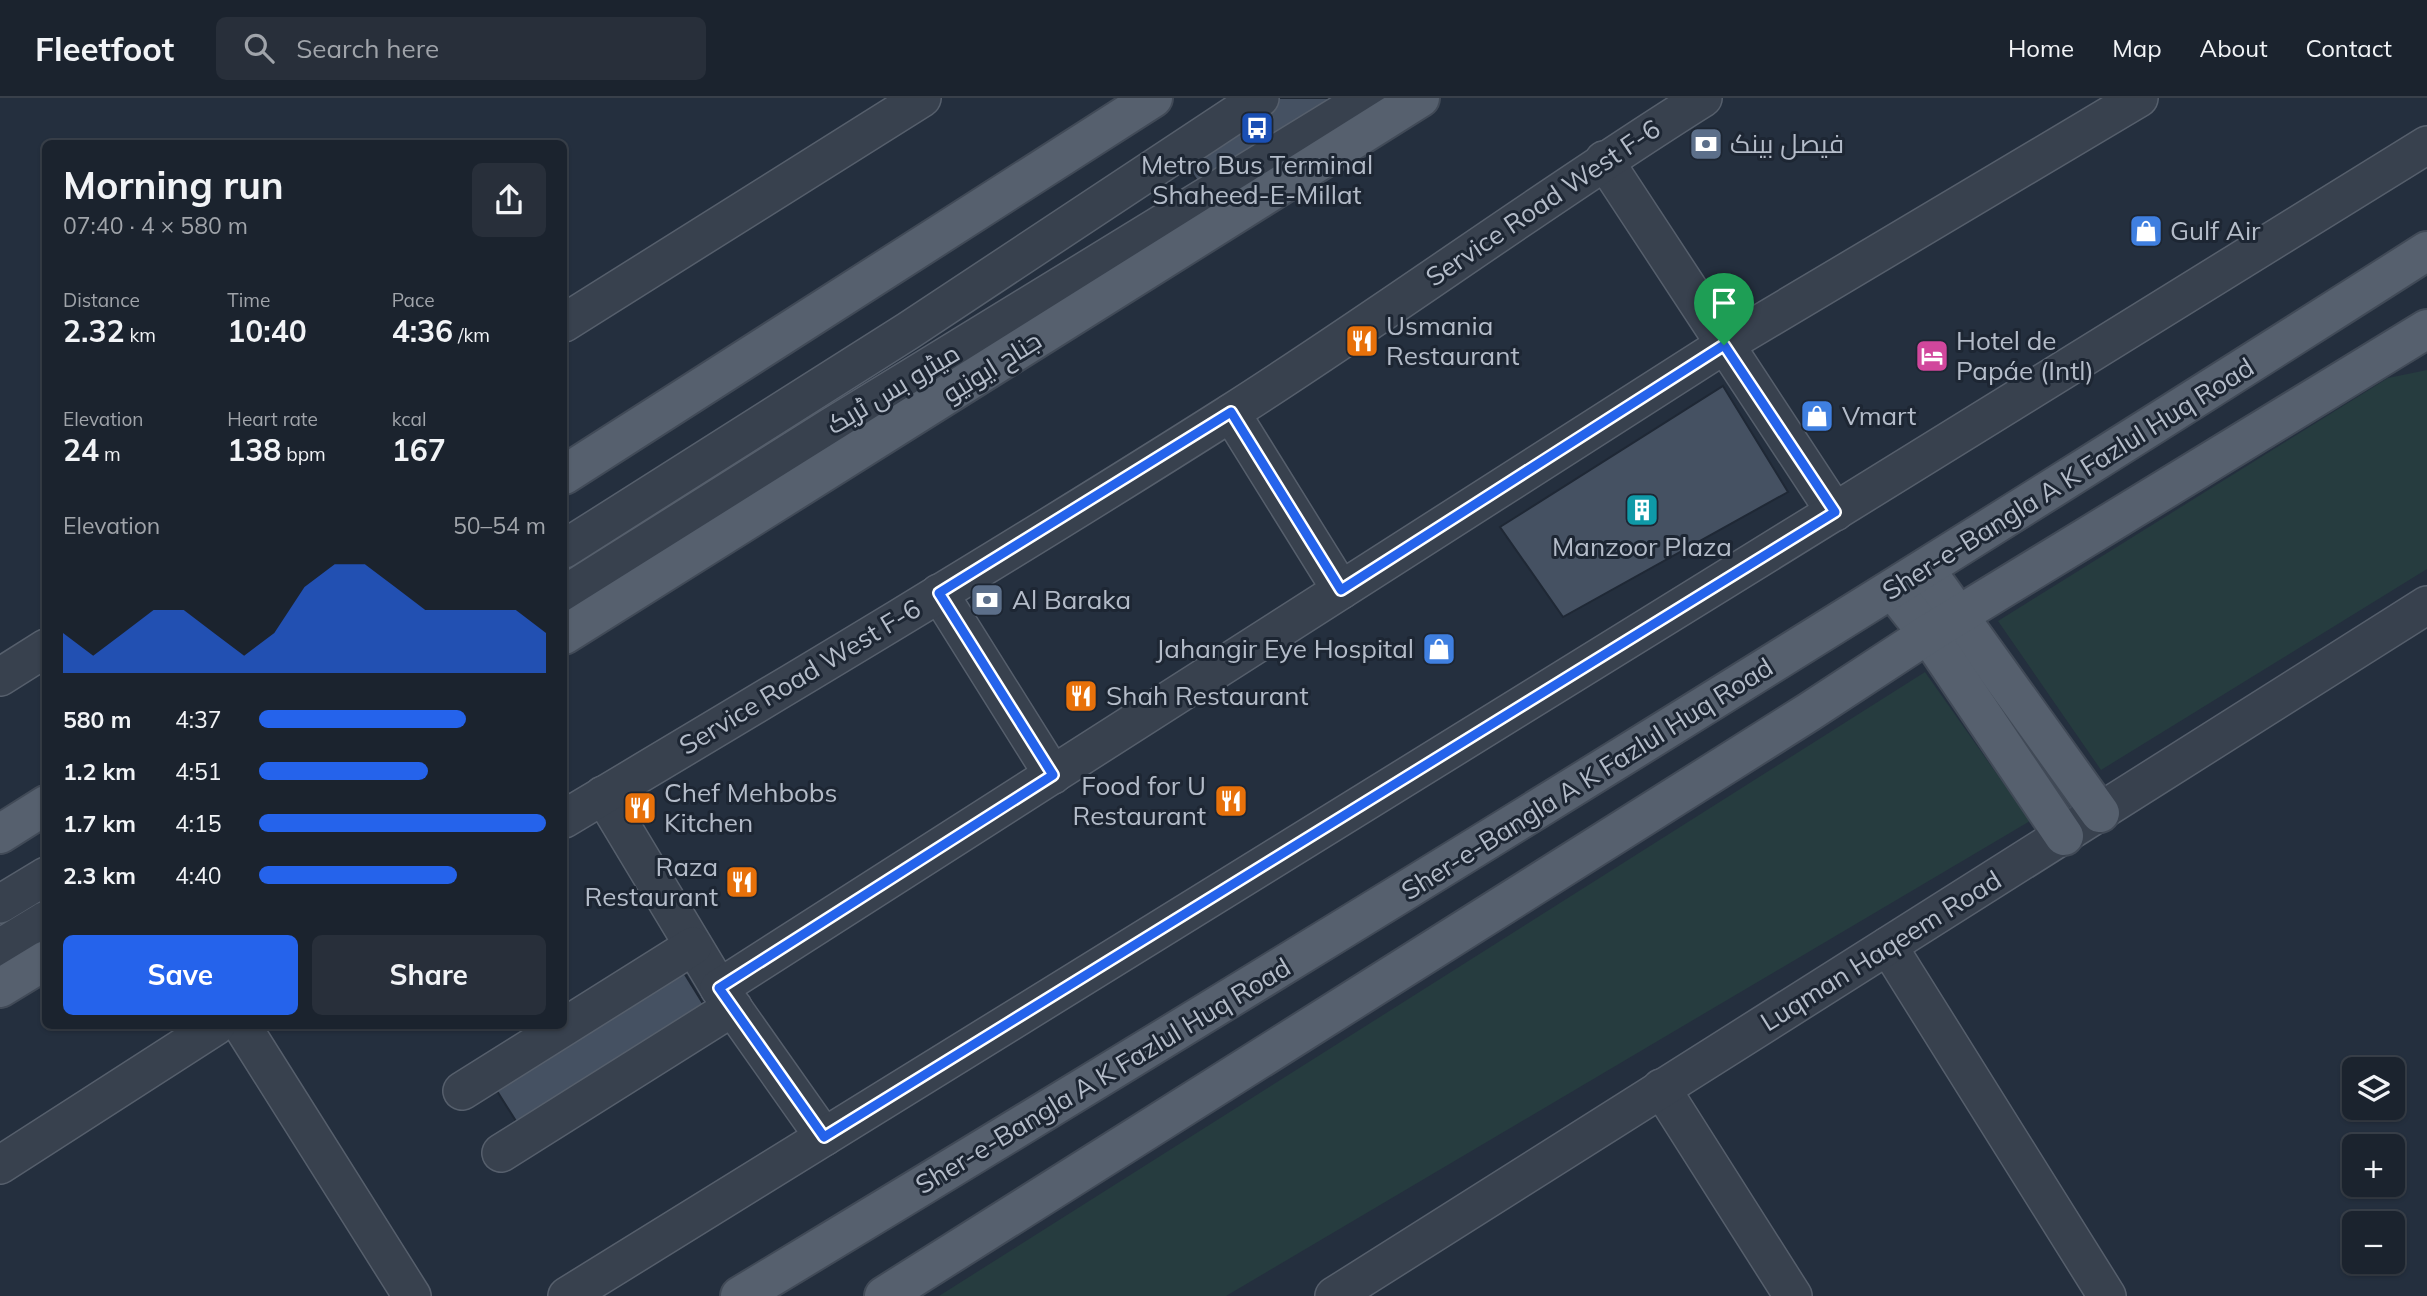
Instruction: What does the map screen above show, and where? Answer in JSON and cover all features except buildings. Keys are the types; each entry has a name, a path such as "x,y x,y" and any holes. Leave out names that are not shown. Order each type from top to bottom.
{"main road":[{"path":"567,473 1153,98"},
{"name":"جناح ایونیو","path":"567,633 1420,98"},
{"name":"Sher-e-Bangla A K Fazlul Huq Road","path":"740,1296 1332,938 1893,590 2427,251"},
{"path":"884,1296 1798,720 1943,624 2427,329"},
{"path":"1925,569 1943,624 2064,836"},
{"path":"1893,590 1943,624 2099,813"},
{"path":"0,834 42,808"},
{"path":"0,988 42,962"}],"street":[{"path":"567,321 922,98"},
{"name":"میٹرو بس ٹریک","path":"567,547 908,331 1260,98"},
{"name":"میٹرو بس ٹریک","path":"567,593 829,428 1367,98"},
{"name":"Service Road West F-6","path":"567,817 939,593 1231,412 1604,160 1703,98"},
{"path":"501,1153 1053,775 1724,345 2139,98"},
{"path":"568,1296 2427,145"},
{"path":"1604,160 1835,512"},
{"path":"1231,412 1341,590"},
{"path":"939,593 1053,775"},
{"name":"Luqman Haqeem Road","path":"1334,1296 2427,605"},
{"path":"0,677 42,651"},
{"path":"603,796 726,998 824,1137"},
{"path":"0,904 42,878"},
{"path":"0,948 42,922"},
{"path":"567,1025 693,946"},
{"path":"1888,946 2107,1296"},
{"path":"0,1165 211,1029"},
{"path":"244,1029 412,1296"},
{"path":"462,1091 561,1029"},
{"path":"1661,1088 1793,1296"}],"green space":[{"path":"2427,370 2427,569 2101,770 1998,621 2388,378"},
{"path":"1925,672 2030,821 1226,1296 939,1296"}],"place":[{"name":"Metro Bus Terminal Shaheed-E-Millat","path":"1257,128"},
{"name":"فیصل بینک","path":"1706,144"},
{"name":"Gulf Air","path":"2146,231"},
{"name":"Usmania Restaurant","path":"1362,341"},
{"name":"Hotel de Papáe (Intl)","path":"1932,356"},
{"name":"Vmart","path":"1817,416"},
{"name":"Manzoor Plaza","path":"1642,510"},
{"name":"Al Baraka","path":"987,600"},
{"name":"Jahangir Eye Hospital","path":"1439,649"},
{"name":"Shah Restaurant","path":"1081,696"},
{"name":"Food for U Restaurant","path":"1231,801"},
{"name":"Chef Mehbobs Kitchen","path":"640,808"},
{"name":"Raza Restaurant","path":"742,882"}],"route":[{"path":"1724,345 1835,512 824,1137 719,988 1053,775 939,593 1231,412 1341,590 1724,345"}]}
